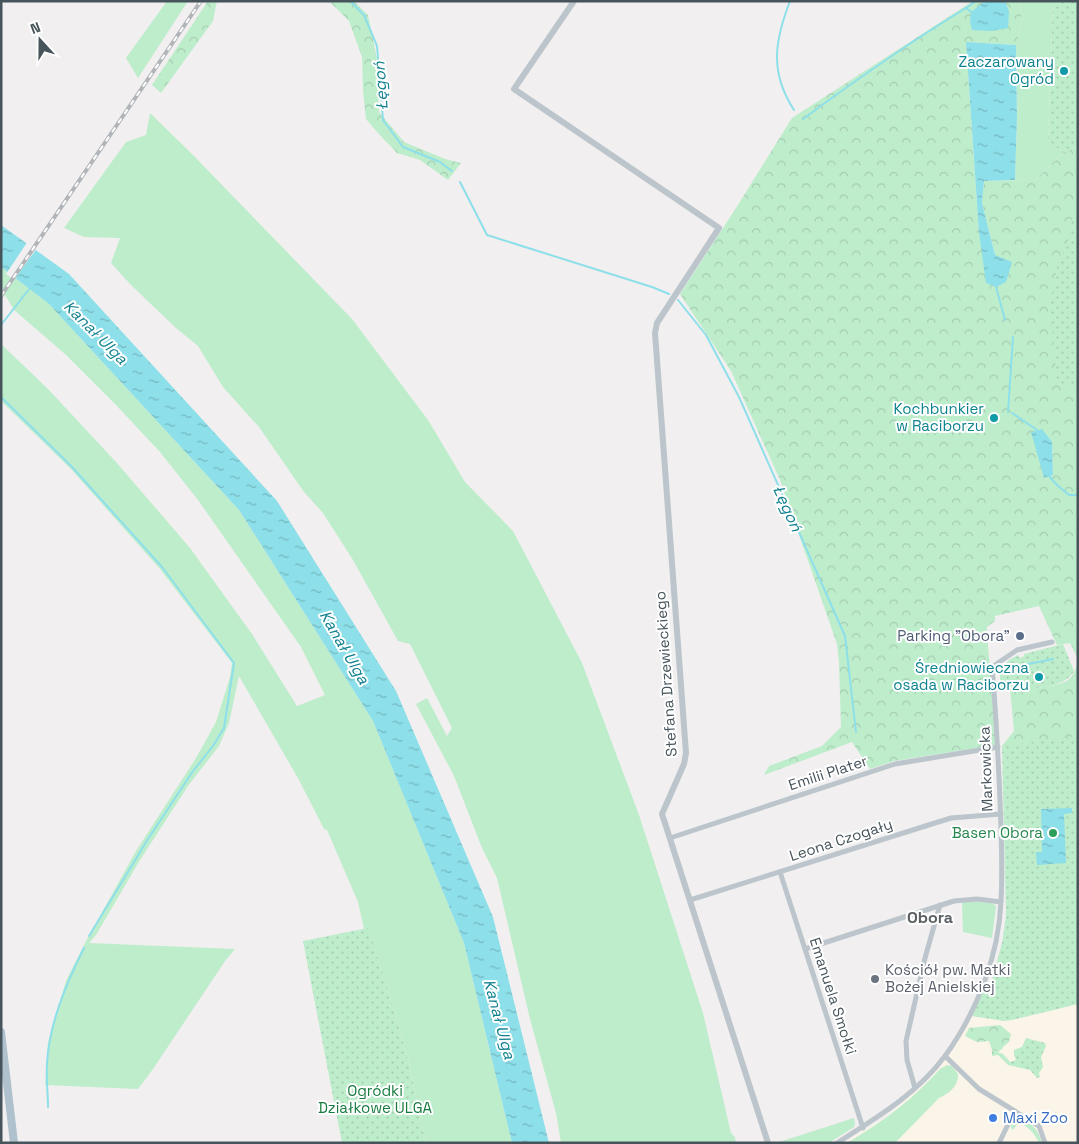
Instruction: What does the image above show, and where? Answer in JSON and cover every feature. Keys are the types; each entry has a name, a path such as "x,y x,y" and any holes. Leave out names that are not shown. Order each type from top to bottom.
{"main road":[{"path":"1,1032 14,1143"}],"street":[{"name":"Stefana Drzewieckiego","path":"574,1 514,89 719,228 657,323 655,333 686,753 684,764 662,814 768,1143"},
{"name":"Markowicka","path":"837,1143 863,1128 915,1088 945,1056 972,1012 988,971 997,938 1001,902 998,747 992,667 1017,650 1052,642"},
{"name":"Emilii Plater","path":"670,838 895,764 998,747"},
{"name":"Leona Czogały","path":"690,900 951,818 1000,814"},
{"name":"Emanuela Smołki","path":"780,872 863,1128"},
{"path":"805,949 954,901 1001,902"},
{"path":"915,1088 907,1060 906,1041 925,958 940,905"},
{"path":"945,1056 979,1089 1039,1126 1045,1143"},
{"path":"999,1143 1014,1112"}],"shaded area":[{"path":"1078,1004 1078,1143 843,1143 886,1117 926,1082 953,1050 972,1016 1004,1021"}],"green space":[{"path":"167,1 188,1 138,78 126,58"},
{"path":"208,1 217,1 213,21 161,93 152,85"},
{"path":"329,1 354,1 368,15 377,59 379,112 404,142 445,159 461,163 448,180 420,160 397,153 366,119 362,57 349,21"},
{"path":"973,1 985,1 981,3 1009,11 1005,1 1020,1 1022,23 1016,45 966,42 979,233 983,254 995,255 982,203 984,181 1035,180 1063,153 1078,146 1078,659 1070,643 1057,645 1039,606 995,616 995,621 987,627 987,632 996,745 894,761 870,769 852,742 764,775 769,766 822,746 841,727 837,644 780,480 731,371 680,294 792,118","holes":["1032,432 1052,442 1053,475 1044,478"]},
{"path":"1020,1 1053,1 1048,140 1063,153 1035,180 1015,180 1017,118 1016,45 1022,23"},
{"name":"Zaczarowany Ogród","path":"1053,1 1078,2 1078,146 1063,153 1048,140"},
{"path":"150,113 352,319 428,420 465,482 513,531 582,663 639,815 703,1013 731,1133 735,1137 736,1143 561,1143 556,1113 530,1019 497,878 482,848 454,776 416,704 427,698 447,736 452,728 410,644 398,641 353,560 323,513 304,492 259,427 223,387 198,346 176,328 111,263 120,238 84,237 64,228 126,142 146,135"},
{"path":"1073,214 1078,214 1078,391 1057,381 1050,305 1057,267 1068,242"},
{"path":"1,267 49,304 239,510 373,721 464,943 512,1143 426,1143 408,1060 390,996 368,929 364,929 358,902 327,830 324,829 299,780 239,676 229,723 219,746 188,786 140,860 96,935 89,943 235,949 138,1089 45,1085 48,1043 66,981 136,851 196,758 216,722 230,677 232,663 160,569 71,469 1,401 1,344 48,389 116,462 190,548 252,634 297,706 325,695 301,647 198,500 160,452 65,354 14,310 5,295 1,300"},
{"path":"1063,644 1074,671 1068,678 1050,686 1000,692 1000,669 1009,660 1018,655 1020,658 1024,654"},
{"path":"1078,665 1078,787 1002,746 1014,731 1010,689 1041,687 1064,682 1070,678"},
{"path":"1078,736 1078,1004 1004,1021 972,1016 987,983 991,984 1002,943 1006,916 1002,746"},
{"path":"962,902 992,903 996,906 992,938 963,932"},
{"name":"Ogródki Działkowe ULGA","path":"368,928 408,1060 426,1143 342,1143 303,941"},
{"path":"1000,1025 1011,1034 1009,1042 998,1052 992,1050 989,1041 977,1042 965,1036 969,1028"},
{"path":"1026,1038 1045,1043 1046,1046 1041,1057 1043,1067 1039,1073 1040,1077 1037,1078 1030,1070 1008,1065 998,1055 992,1056 992,1050 1003,1054 1010,1062 1016,1060 1014,1050 1022,1047"},
{"path":"947,1065 952,1066 958,1074 955,1085 950,1092 939,1098 895,1143 847,1143 896,1110 940,1069"},
{"path":"854,1118 854,1127 829,1143 776,1143"},
{"path":"1021,1120 1035,1128 1042,1143 1039,1143 1031,1130 1025,1125 1018,1123 1013,1130 1011,1128 1011,1124"}],"water":[{"path":"985,1 1005,1 1009,11 1008,28 991,31 972,30 970,22 971,12"},
{"path":"966,42 1016,45 1017,118 1015,180 984,181 982,203 995,255 1012,262 1006,282 996,287 986,283 979,233"},
{"name":"Kanał Ulga","path":"1,225 69,274 277,501 396,691 493,917 549,1143 512,1143 464,943 373,721 239,510 49,304 1,267"},
{"path":"1042,429 1052,442 1053,475 1044,478 1031,432"},
{"name":"Basen Obora","path":"1072,808 1072,813 1064,814 1066,863 1037,865 1036,852 1042,852 1041,809"}],"pier":[{"path":"28,241 37,248 14,280 6,274"}],"waterway":[{"name":"Łęgoń","path":"350,1 364,15 377,46 383,120 403,147 440,162 452,171"},
{"path":"790,1 781,29 777,56 781,82 794,110"},
{"path":"966,8 976,1"},
{"path":"803,119 945,21 966,8 971,12"},
{"name":"Łęgoń","path":"460,182 487,235 669,294"},
{"path":"996,287 1005,320"},
{"path":"1,325 30,288"},
{"name":"Łęgoń","path":"678,300 706,335 739,397 845,636 856,732"},
{"path":"1008,412 1013,337"},
{"path":"1,397 72,467 162,567 234,663 224,728 148,839 89,936"},
{"path":"1012,413 1037,430"},
{"path":"1049,476 1069,495 1078,495"},
{"path":"1014,667 1053,659"},
{"path":"48,1107 47,1069 51,1034 65,990 84,948"}],"railway":[{"path":"1,296 201,1"}],"place":[{"name":"Zaczarowany Ogród","path":"1064,71"},
{"name":"Kochbunkier w Raciborzu","path":"994,418"},
{"name":"Parking \"Obora\"","path":"1020,636"},
{"name":"Średniowieczna osada w Raciborzu","path":"1039,677"},
{"name":"Basen Obora","path":"1053,833"},
{"name":"Kościół pw. Matki Bożej Anielskiej","path":"875,979"},
{"name":"Maxi Zoo","path":"993,1118"}],"district":[{"name":"Obora","path":"930,917"}]}
